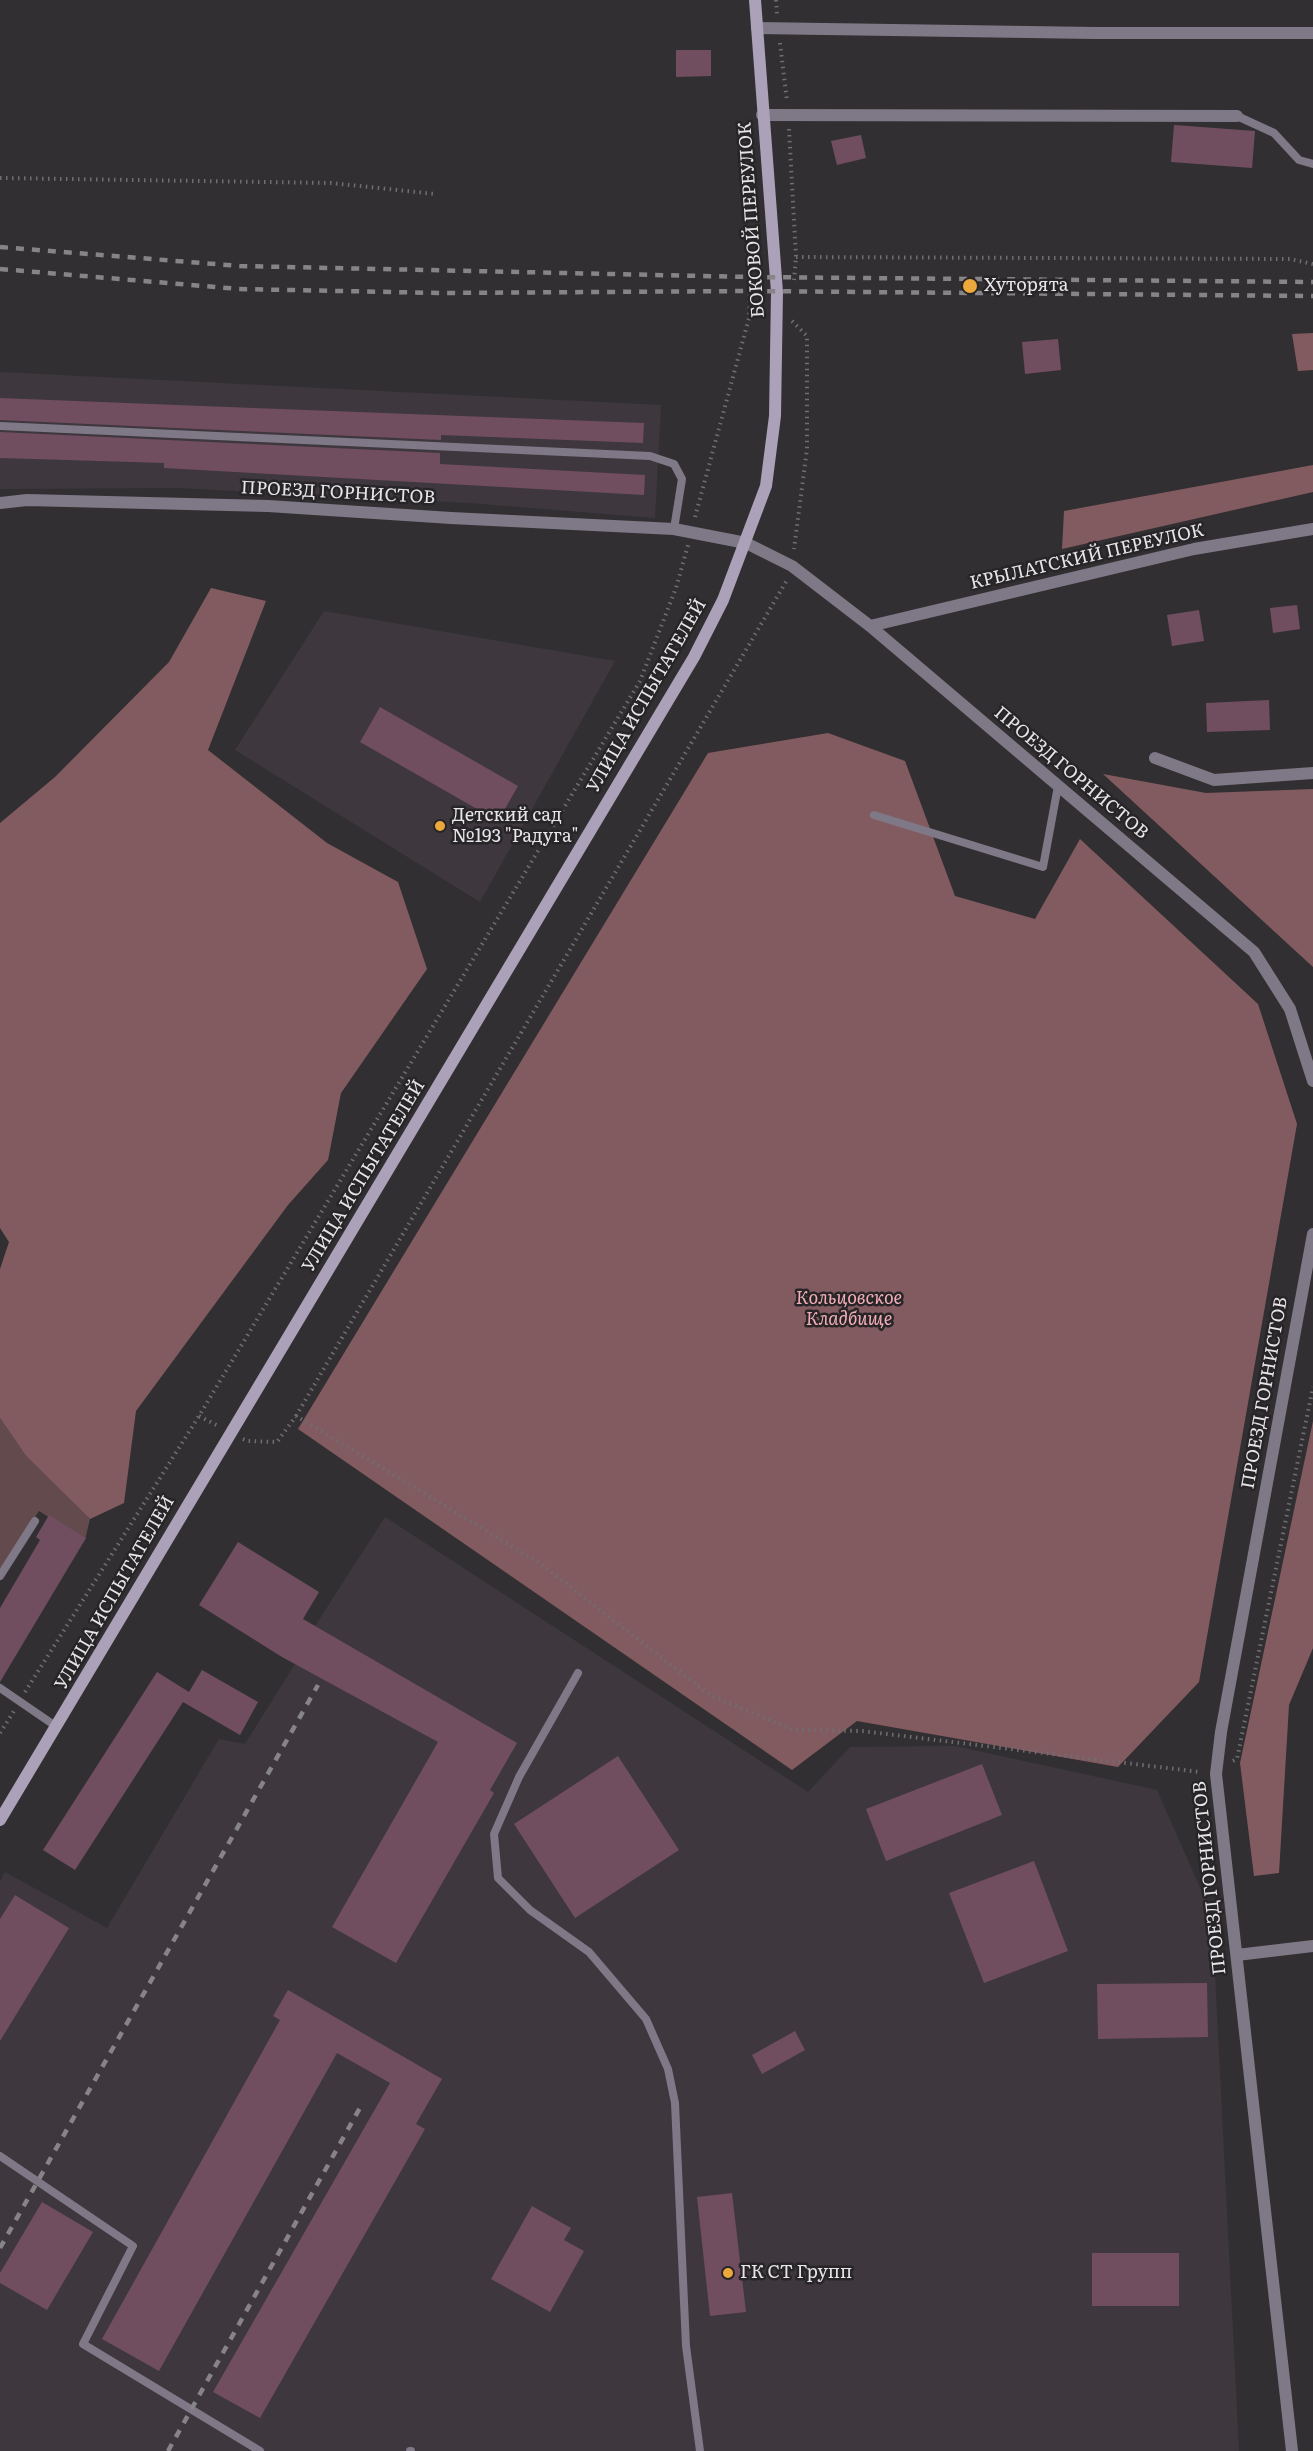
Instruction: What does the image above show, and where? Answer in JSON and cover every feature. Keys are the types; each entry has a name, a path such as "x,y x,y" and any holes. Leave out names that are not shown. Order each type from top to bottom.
{"main road":[{"name":"БОКОВОЙ ПЕРЕУЛОК","path":"746,543 766,486 775,416 777,284 762,115 755,0"},
{"name":"УЛИЦА ИСПЫТАТЕЛЕЙ","path":"0,1820 694,657 723,600 746,543"}],"street":[{"path":"758,28 1095,33 1313,33"},
{"path":"762,115 1237,116"},
{"name":"ПРОЕЗД ГОРНИСТОВ","path":"0,503 27,500 268,506 674,529 746,543 792,566 870,626 1254,952 1290,1009 1313,1081"},
{"name":"КРЫЛАТСКИЙ ПЕРЕУЛОК","path":"870,626 1194,549 1313,529"},
{"path":"1155,758 1214,780 1313,773"},
{"name":"ПРОЕЗД ГОРНИСТОВ","path":"1292,2451 1216,1774 1221,1731 1313,1234"},
{"path":"1237,1955 1313,1946"}],"lane":[{"path":"1237,116 1274,133 1299,160 1313,164"},
{"path":"0,426 650,456 674,464 682,479 674,529"},
{"path":"873,815 1043,867 1058,786"},
{"path":"0,1576 35,1521"},
{"path":"578,1673 519,1777 494,1834 498,1878 530,1910 589,1952 646,2019 668,2069 675,2103 686,2346 700,2451"},
{"path":"0,1688 57,1727"},
{"path":"0,2156 133,2246 83,2344 260,2451"}],"path":[{"path":"776,0 788,115 796,257 793,284"},
{"path":"0,178 331,183 435,194"},
{"path":"796,257 1290,258 1313,264"},
{"path":"0,1733 199,1416 640,681 676,588 692,532 749,318 750,291"},
{"path":"199,1416 248,1441 277,1442 296,1416 780,594 792,566 807,449 807,336 792,321 792,312"},
{"path":"296,1416 538,1562 710,1695 794,1730 862,1731 1216,1774 1237,1759 1313,1387"}],"shaded area":[{"path":"0,372 661,405 655,518 470,503 178,488 0,489"},
{"name":"Детский сад №193 \"Радуга\"","path":"324,611 615,661 480,902 235,750"},
{"path":"0,1418 26,1456 90,1519 85,1540 39,1511 0,1570"},
{"path":"385,1517 808,1792 850,1747 955,1746 1157,1790 1212,1915 1239,2451 0,2451 0,1881 5,1872 107,1928 219,1739 245,1744 295,1664 315,1626"}],"green space":[{"path":"1313,333 1313,370 1298,371 1292,334"},
{"path":"1313,465 1313,492 1062,549 1064,511"},
{"path":"211,588 266,601 208,750 327,843 398,882 427,969 341,1093 328,1160 288,1205 136,1411 124,1503 90,1519 26,1456 0,1418 0,1269 9,1242 0,1228 0,823 55,777 169,662"},
{"name":"Кольцовское Кладбище","path":"828,733 905,761 955,896 1035,919 1080,839 1258,1004 1297,1124 1199,1682 1118,1767 857,1721 792,1770 298,1429 708,753"},
{"path":"1103,774 1206,793 1313,789 1313,967"},
{"path":"1313,1421 1313,1648 1289,1705 1279,1873 1254,1876 1240,1763"}],"building":[{"path":"676,50 711,50 711,76 676,77"},
{"path":"1174,125 1255,131 1252,168 1171,162"},
{"path":"861,135 866,158 837,165 831,141"},
{"path":"1058,339 1061,370 1025,374 1022,342"},
{"path":"0,398 644,423 643,443 441,435 441,440 0,420"},
{"path":"0,432 440,453 440,464 645,475 644,495 164,468 164,463 0,458"},
{"path":"1297,605 1300,629 1273,633 1270,608"},
{"path":"1199,610 1204,641 1172,646 1167,615"},
{"path":"1269,700 1270,730 1207,732 1206,703"},
{"path":"380,707 518,786 498,821 360,742"},
{"path":"49,1515 86,1538 0,1682 0,1608 40,1540 36,1537"},
{"path":"238,1542 319,1592 303,1619 517,1743 490,1790 494,1793 396,1963 332,1927 438,1742 282,1657 199,1605"},
{"path":"202,1670 258,1702 240,1735 183,1702 75,1870 43,1850 157,1672 189,1692"},
{"path":"618,1756 679,1850 575,1918 514,1824"},
{"path":"982,1764 1002,1815 886,1861 866,1809"},
{"path":"1034,1861 1068,1951 984,1983 949,1893"},
{"path":"15,1895 69,1928 0,2041 0,1919"},
{"path":"1207,1983 1208,2037 1098,2039 1097,1984"},
{"path":"288,1990 442,2079 416,2124 425,2129 260,2418 213,2392 390,2083 337,2053 159,2371 102,2339 280,2020 273,2016"},
{"path":"795,2031 805,2050 762,2074 752,2055"},
{"path":"732,2193 746,2312 710,2316 697,2197"},
{"path":"42,2202 93,2232 47,2310 0,2283 0,2273"},
{"path":"532,2206 571,2228 564,2240 584,2251 550,2312 491,2279"},
{"path":"1092,2253 1179,2253 1179,2306 1092,2306"}],"railway":[{"path":"0,247 240,266 750,277 1313,282"},
{"path":"0,269 239,289 442,293 750,291 1313,296"},
{"path":"0,2248 318,1685"},
{"path":"168,2451 361,2106"}],"place":[{"name":"Хуторята","path":"970,286"},
{"name":"Детский сад №193 \"Радуга\"","path":"440,826"},
{"name":"ГК СТ Групп","path":"728,2273"}]}
